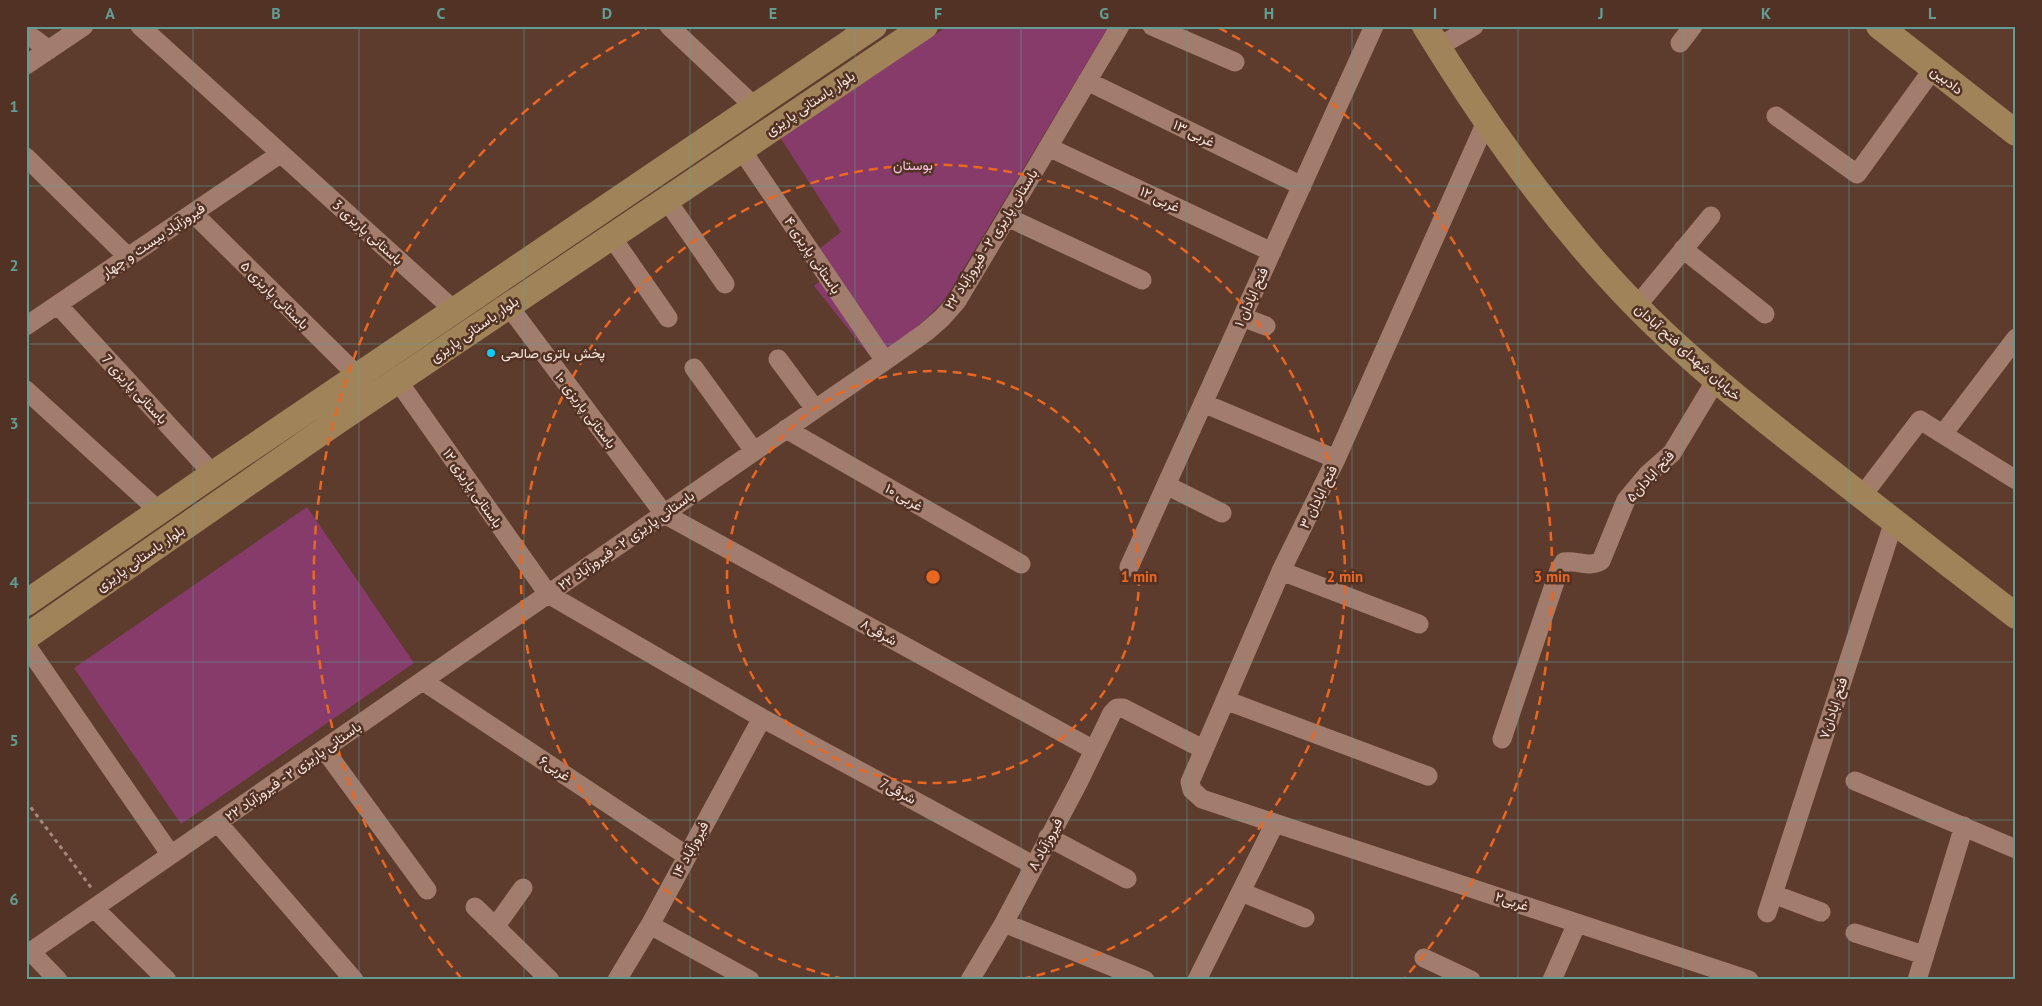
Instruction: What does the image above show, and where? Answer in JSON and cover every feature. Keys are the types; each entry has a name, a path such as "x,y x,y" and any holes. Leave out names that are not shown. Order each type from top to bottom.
{"main road":[{"name":"بلوار باستانی پاریزی","path":"26,603 874,26"},
{"name":"بلوار باستانی پاریزی","path":"26,636 330,426 925,26"},
{"name":"دادبین","path":"1880,26 2016,133"},
{"name":"خیابان شهدای فتح آبادان","path":"1432,37 1486,122 1572,236 1636,306 1716,380 2016,616"}],"street":[{"path":"26,65 84,26"},
{"name":"باستانی پاریزی 3","path":"140,26 455,311"},
{"path":"669,26 755,107"},
{"name":"باستانی پاریزی ۲ - فیروزآباد ۲۲","path":"29,953 885,361 942,318 957,301 1120,26"},
{"path":"1152,26 1235,62"},
{"name":"فتح ابادان ۱","path":"1129,567 1374,26"},
{"path":"1432,37 1474,26"},
{"path":"1680,43 1693,26"},
{"path":"26,33 49,50"},
{"path":"1776,116 1857,174 1933,69"},
{"name":"غربی ۱۳","path":"1087,81 1302,186"},
{"name":"فتح ابادان ۳","path":"1275,823 1202,799 1192,790 1190,782 1281,571 1336,459 1486,122"},
{"name":"غربی ۱۲","path":"1048,147 1272,252"},
{"name":"باستانی پاریزی ۴","path":"741,149 885,361"},
{"name":"فیروزآباد بیست و چهار","path":"26,326 280,154"},
{"path":"26,157 128,257"},
{"path":"666,199 725,284"},
{"name":"باستانی پاریزی ۵","path":"192,213 358,376"},
{"path":"1636,306 1711,216"},
{"path":"1007,217 1142,280"},
{"path":"611,236 668,318"},
{"path":"1683,249 1765,314"},
{"name":"باستانی پاریزی 7","path":"58,305 213,474"},
{"name":"باستانی پاریزی ۱۰","path":"508,306 664,514"},
{"path":"1242,317 1266,326"},
{"path":"1943,434 2016,338"},
{"path":"778,359 815,409"},
{"path":"694,368 754,451"},
{"name":"فتح ابادان۵","path":"1502,739 1559,570 1564,562 1572,561 1594,565 1601,561 1626,500 1647,475 1672,453 1716,380"},
{"name":"باستانی پاریزی ۱۲","path":"398,382 548,594"},
{"path":"26,390 159,512"},
{"path":"1204,403 1336,459"},
{"path":"1862,496 1920,420 2016,480"},
{"name":"غربی ۱۰","path":"786,429 1021,564"},
{"path":"1166,485 1222,513"},
{"name":"شرقی۸","path":"664,514 1094,750"},
{"name":"فتح ابادان۷","path":"1767,913 1894,521"},
{"path":"1281,571 1419,624"},
{"name":"شرقی7","path":"548,594 762,718 1033,865"},
{"path":"26,645 171,855"},
{"name":"غربی۶","path":"423,681 687,856"},
{"path":"1225,700 1428,776"},
{"name":"فیروزآباد ۸","path":"970,980 1004,923 1112,713 1117,708 1123,708 1203,749"},
{"name":"فیروزآباد ۱۴","path":"617,980 650,925 762,718"},
{"path":"324,750 427,890"},
{"path":"1855,781 2016,849"},
{"path":"218,823 354,980"},
{"path":"1197,980 1275,823"},
{"name":"غربی۲","path":"1275,823 1749,980"},
{"path":"1917,980 1964,826"},
{"path":"1048,837 1127,880"},
{"path":"495,927 523,888"},
{"path":"1241,892 1305,918"},
{"path":"1773,894 1821,912"},
{"path":"98,906 167,980"},
{"path":"475,907 550,980"},
{"path":"1004,923 1144,980"},
{"path":"1552,980 1577,923"},
{"path":"650,925 750,980"},
{"path":"1855,933 1924,955"},
{"path":"29,953 58,980"},
{"path":"1424,958 1471,980"}],"path":[{"path":"26,801 98,906"}],"green space":[{"name":"بوستان","path":"948,26 1109,26 947,296 913,331 873,360 814,286 829,273 815,252 841,232 780,137"},
{"path":"307,507 414,663 181,824 74,668"}],"place":[{"name":"پخش باتری صالحی","path":"491,353"}]}
